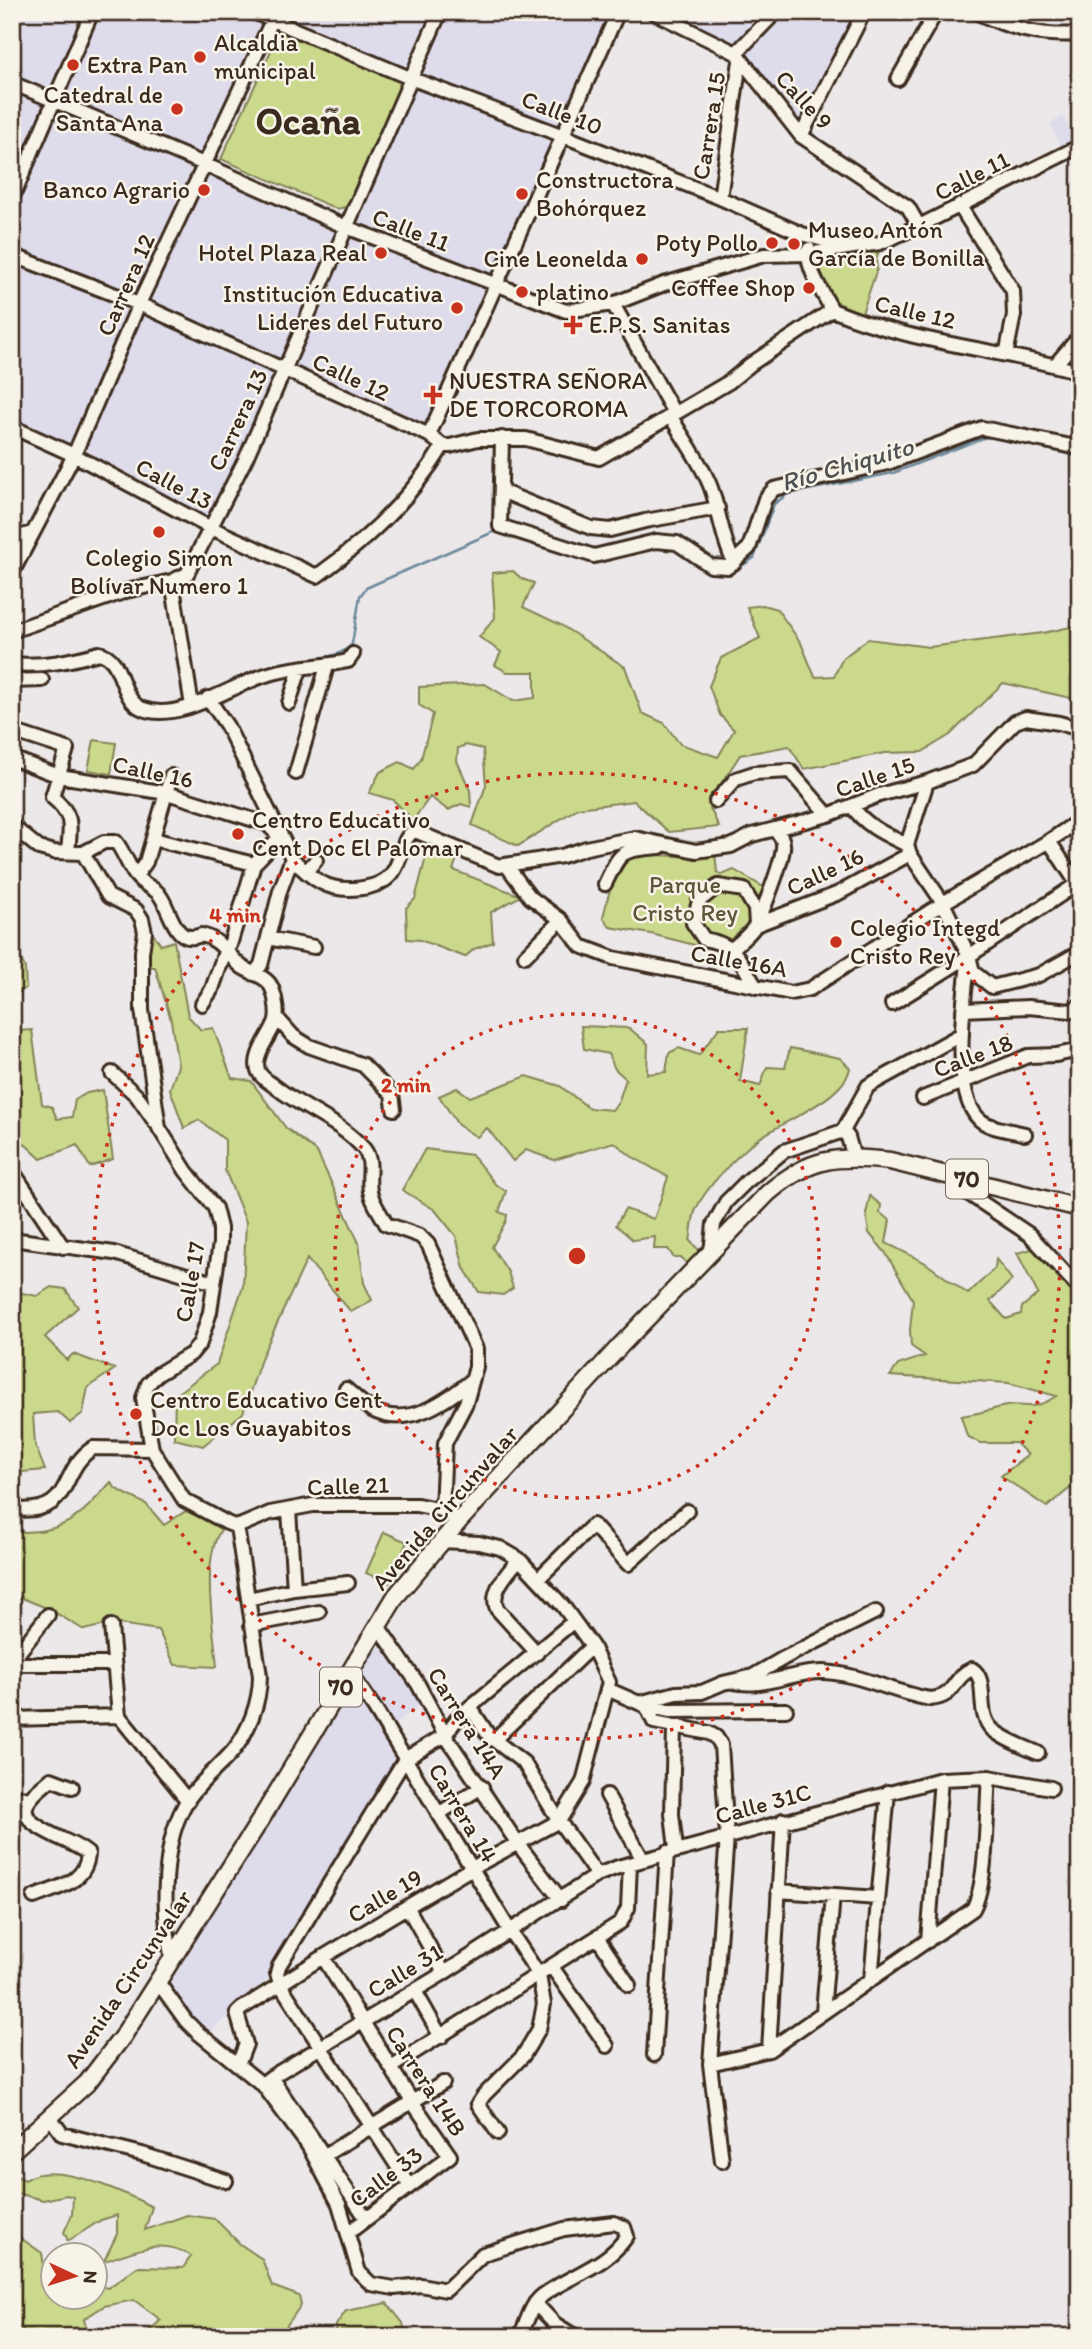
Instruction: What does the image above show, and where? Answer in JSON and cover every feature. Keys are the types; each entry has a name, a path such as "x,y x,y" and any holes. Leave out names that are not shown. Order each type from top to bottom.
{"main road":[{"name":"Avenida Circunvalar","path":"12,2151 98,2071 172,1960 396,1596 459,1521 621,1345 751,1210 787,1177 815,1163 854,1158 890,1161 1080,1208"}],"street":[{"path":"12,199 92,12"},
{"name":"Calle 10","path":"253,12 274,17 410,78 561,135 814,238 858,248"},
{"name":"Carrera 13","path":"172,581 187,574 246,458 440,12"},
{"path":"429,435 618,12"},
{"name":"Calle 9","path":"653,12 738,57 802,136 908,207 919,226"},
{"name":"Carrera 15","path":"720,198 738,57 776,12"},
{"path":"802,136 864,12"},
{"path":"898,79 936,12"},
{"path":"976,12 1017,30 1045,34 1080,34"},
{"name":"Carrera 12","path":"12,573 74,455 139,304 274,17"},
{"name":"Calle 11","path":"12,83 346,227 566,311 613,304 664,284 764,255 807,254 880,243 1080,146"},
{"path":"959,205 1013,291 1014,315 1006,355"},
{"path":"443,446 478,439 526,439 599,458 729,382 751,364 832,310 817,283 807,254 814,238"},
{"name":"Calle 12","path":"12,255 139,304 429,435 443,446"},
{"path":"613,304 710,484 726,548 734,563"},
{"name":"Calle 12","path":"832,310 856,320 897,331 1080,372"},
{"path":"1055,365 1080,336"},
{"name":"Calle 13","path":"12,427 74,455 209,527 317,576 353,548 400,503 427,472 443,446"},
{"path":"502,438 500,526 594,556 656,541 677,543 711,566 728,567 749,548 765,499 774,489 888,463 982,428 1080,448"},
{"path":"501,491 592,528 610,530 718,508"},
{"path":"12,539 32,533"},
{"path":"12,631 125,591 172,581 192,706"},
{"path":"12,664 31,666 99,653 107,655 114,661 126,694 141,708 176,712 267,674 327,666 348,661 353,654"},
{"path":"296,773 327,666"},
{"path":"289,703 300,669"},
{"path":"12,681 42,680"},
{"path":"208,698 227,726 292,858 324,885 350,889 374,886 389,878 403,855 404,840 409,833 415,831 499,866 635,838 667,847"},
{"name":"Calle 15","path":"667,847 696,851 731,846 752,835 828,815 879,795 927,782 973,765 1015,722 1026,718 1080,729"},
{"path":"12,731 67,749 52,797 61,803 72,823 68,852"},
{"name":"Calle 16","path":"12,758 59,776 167,793 267,824 280,837"},
{"path":"716,800 736,779 754,773 789,771 828,815"},
{"path":"136,876 146,862 171,776"},
{"path":"909,850 927,782"},
{"path":"852,806 859,818 909,850 943,903 969,957 973,972 992,988 1039,975 1080,952"},
{"name":"Calle 16A","path":"506,866 530,897 561,920 581,946 613,958 791,993 810,989 943,903 1080,820"},
{"path":"12,826 39,848 54,852 83,853 104,842 116,842 136,876 156,891 165,902 175,927 184,935 210,937 226,949 242,967 264,978 270,985 277,1018 261,1051 257,1066 261,1075 306,1109 337,1125 359,1144 370,1161 369,1187 386,1224 420,1236 428,1244 476,1349 476,1367 472,1381 458,1419 445,1443 442,1510"},
{"path":"732,949 748,936 756,925 784,846 781,835 774,830"},
{"path":"202,1004 212,989 226,949 230,945 254,864 280,837"},
{"path":"153,839 254,864"},
{"path":"892,1004 1079,885 1049,841"},
{"path":"605,884 619,855 626,851 667,847"},
{"name":"Calle 16","path":"756,925 839,893 909,850"},
{"name":"Calle 17","path":"83,853 108,896 136,910 142,919 145,932 142,952 142,1010 159,1128 186,1171 215,1208 220,1228 210,1312 200,1343 191,1354 158,1374 148,1384 143,1398 152,1449 184,1500 237,1527"},
{"path":"254,974 261,965 280,891 292,858"},
{"path":"306,872 316,860"},
{"path":"756,925 755,909 744,890 718,886 699,901 693,923 704,939 723,942 732,949 756,987"},
{"path":"525,956 561,920"},
{"path":"268,938 314,947"},
{"path":"969,957 962,1010 962,1082 970,1108 979,1120 989,1125 1025,1134"},
{"path":"962,1010 1028,1007 1071,1011 1080,1005"},
{"path":"277,1018 293,1036 309,1046 363,1065 392,1094 394,1109"},
{"path":"711,1254 714,1224 726,1202 746,1182 784,1152 843,1131 869,1086 962,1034"},
{"name":"Calle 18","path":"923,1098 1028,1056 1056,1055 1080,1050"},
{"path":"112,1073 137,1096 159,1128"},
{"path":"843,1131 848,1137 854,1158"},
{"path":"12,1170 63,1247"},
{"path":"956,1176 966,1192 1030,1235 1080,1289"},
{"path":"12,1239 114,1253 215,1283"},
{"path":"346,1389 370,1409 396,1416 416,1413 444,1402 472,1381"},
{"path":"12,1509 28,1511 51,1504 63,1491 86,1453 93,1448 152,1449"},
{"name":"Calle 21","path":"237,1527 270,1513 313,1505 418,1505 442,1510 459,1521"},
{"path":"289,1510 294,1589"},
{"path":"538,1579 593,1525 628,1564 687,1511"},
{"path":"172,1960 168,1940 166,1877 169,1847 188,1801 234,1749 252,1718 260,1691 237,1527"},
{"path":"442,1541 480,1543 500,1548 519,1559 563,1606 592,1646 608,1686 583,1782 559,1821"},
{"path":"519,1559 496,1592 493,1601 497,1609 537,1653"},
{"path":"248,1599 294,1589 348,1583"},
{"path":"251,1625 319,1612"},
{"path":"643,1705 676,1693 702,1692 768,1669 784,1658 876,1612"},
{"path":"12,1663 48,1615"},
{"path":"410,2186 318,2047 280,1984 277,1973 279,1966 405,1759 445,1735 470,1707 574,1621"},
{"path":"111,1626 119,1716 188,1801"},
{"name":"Carrera 14A","path":"378,1626 418,1684 445,1735 518,1844 561,1900"},
{"path":"494,1740 592,1646"},
{"path":"12,1663 114,1664"},
{"path":"733,1682 758,1685 790,1675 823,1672 859,1678 930,1699 948,1694 972,1669 977,1672 981,1682 984,1717 992,1730 1038,1753"},
{"name":"Carrera 14","path":"350,1672 539,1975"},
{"path":"608,1686 643,1705 669,1711 786,1710"},
{"path":"643,1705 654,1722 709,1733 716,1737 721,1745 727,1836 710,2064 722,2161"},
{"path":"470,1707 494,1740 524,1763 559,1821 597,1875"},
{"path":"12,1719 119,1716"},
{"path":"654,2055 672,1851 674,1728"},
{"path":"710,2064 769,2050 973,1909 978,1901 982,1882 989,1777"},
{"name":"Calle 31C","path":"561,1900 597,1875 636,1862 941,1779 989,1777 1051,1788"},
{"path":"34,1897 79,1878 87,1866 88,1854 82,1847 27,1820 25,1812 29,1799 51,1779 72,1787"},
{"path":"928,1941 941,1779"},
{"path":"438,1814 482,1787"},
{"path":"871,1979 888,1792"},
{"path":"12,1795 29,1799"},
{"path":"391,2067 621,1922 628,1908 636,1862 607,1795"},
{"path":"769,2050 783,1820"},
{"name":"Calle 19","path":"238,2065 246,2044 237,2013 323,1957 472,1868 559,1821"},
{"path":"779,1891 878,1898"},
{"path":"823,2012 833,1895"},
{"name":"Calle 31","path":"267,2081 318,2047 415,1991 561,1900"},
{"path":"408,1908 443,1973"},
{"path":"597,1937 629,1985"},
{"name":"Carrera 14B","path":"323,1957 411,2100 450,2157"},
{"path":"552,1967 607,2046"},
{"path":"498,2133 478,2104 523,2056 539,2029 544,2004 539,1975"},
{"path":"158,1982 186,2021 238,2065 267,2081 324,2155 366,2218"},
{"path":"415,1991 441,2037"},
{"path":"267,2081 329,2182 339,2204 359,2272 370,2284 394,2288 421,2285 446,2290 482,2253 564,2229 614,2223 624,2227 627,2236 600,2264 543,2295 535,2303 519,2337"},
{"path":"324,2155 443,2083"},
{"path":"50,2117 62,2134 142,2154 226,2180"},
{"name":"Calle 33","path":"348,2233 450,2157"},
{"path":"535,2303 555,2324 576,2337"}],"shaded area":[{"path":"12,12 614,12 427,437 286,376 213,525 12,425","holes":["269,23 405,80 348,226 209,162"]},
{"path":"660,12 862,12 800,135 741,61"},
{"path":"1063,116 1075,142 1062,149 1050,123"},
{"path":"379,1634 424,1701 386,1732 404,1765 269,1978 206,2036 186,2014 168,1983"}],"green space":[{"path":"280,31 401,82 353,200 345,207 337,209 221,159"},
{"path":"879,251 877,269 862,313 832,301 814,260 850,258"},
{"path":"513,571 522,579 534,583 523,607 561,625 625,667 642,713 664,723 680,744 718,757 734,730 720,715 709,686 721,658 760,638 747,607 763,605 777,609 801,643 815,677 834,676 843,658 868,639 929,647 1043,633 1080,625 1080,700 1003,683 950,735 922,752 885,753 804,769 789,746 740,755 708,804 719,827 669,832 634,801 578,808 518,846 472,825 486,785 483,749 466,745 458,748 457,761 470,790 471,807 461,804 448,810 430,797 413,820 393,800 369,793 380,772 400,762 414,769 421,759 433,714 419,705 419,687 485,684 513,701 535,698 535,672 507,672 495,665 501,652 479,637 495,618 492,573"},
{"path":"94,740 116,743 111,774 88,770"},
{"path":"430,842 459,853 453,870 521,896 491,912 493,942 474,949 465,957 420,940 407,939 406,908 415,899"},
{"name":"Parque Cristo Rey","path":"636,854 695,857 715,854 717,872 721,875 734,870 765,888 749,923 726,953 651,934 610,927 603,917 613,881 621,866"},
{"path":"149,933 153,934 161,945 174,941 188,1016 201,1030 213,1028 232,1078 251,1081 286,1128 317,1152 359,1243 364,1283 372,1300 351,1312 307,1259 262,1356 243,1413 203,1446 174,1439 175,1395 217,1364 243,1286 246,1222 225,1170 225,1140 199,1120 184,1128 170,1089 178,1066 171,1020 155,967 145,967"},
{"path":"17,949 25,968 26,988 12,997 12,951"},
{"path":"581,1026 629,1028 648,1044 647,1074 666,1072 669,1053 679,1048 699,1055 719,1028 748,1028 740,1081 760,1086 767,1067 785,1068 790,1048 840,1058 850,1068 836,1091 753,1143 714,1182 695,1213 690,1241 700,1251 688,1265 682,1258 674,1258 668,1249 654,1249 655,1237 633,1240 616,1225 625,1209 654,1219 668,1177 631,1156 614,1142 554,1160 526,1150 513,1161 487,1128 477,1137 458,1125 439,1096 457,1088 470,1097 527,1076 560,1086 589,1108 612,1110 618,1103 626,1079 615,1069 608,1054 584,1049"},
{"path":"32,1030 42,1104 52,1107 57,1119 72,1117 75,1100 87,1093 103,1090 113,1159 90,1167 77,1145 41,1159 12,1132 12,1036 17,1031"},
{"path":"425,1149 472,1155 496,1185 506,1191 499,1212 507,1215 506,1221 492,1247 508,1272 513,1288 503,1295 479,1292 464,1268 456,1236 435,1210 402,1190"},
{"path":"870,1196 881,1205 880,1213 890,1220 886,1243 924,1262 968,1294 995,1268 996,1259 1012,1280 990,1301 1006,1319 1021,1314 1022,1307 1038,1294 1017,1253 1036,1248 1080,1293 1080,1480 1047,1507 1001,1476 1028,1455 1016,1443 980,1443 967,1436 961,1416 1009,1406 1033,1406 1056,1396 1009,1383 890,1376 898,1365 925,1356 911,1346 913,1300 885,1252 869,1233 866,1214"},
{"path":"51,1287 65,1289 78,1307 45,1337 67,1360 73,1354 115,1369 88,1387 83,1413 70,1423 58,1412 33,1414 35,1445 45,1470 22,1472 20,1484 12,1485 12,1291 37,1296"},
{"path":"111,1482 116,1489 146,1504 164,1525 186,1511 222,1528 215,1541 210,1576 217,1667 175,1665 158,1630 113,1623 84,1630 49,1609 12,1594 12,1532 45,1530 69,1522 89,1506"},
{"path":"384,1532 407,1542 389,1583 366,1573"},
{"path":"53,2173 82,2178 152,2207 145,2230 187,2215 215,2219 240,2244 262,2259 272,2286 299,2296 301,2305 285,2328 289,2337 142,2337 161,2320 134,2300 108,2305 108,2288 137,2267 183,2268 191,2256 180,2250 158,2246 108,2260 108,2253 117,2234 117,2215 101,2220 68,2240 64,2232 72,2215 73,2197 67,2195 43,2200 12,2192 12,2174 25,2180 38,2174"},
{"path":"12,2232 38,2250 38,2310 98,2310 84,2319 88,2337 21,2337 23,2330 12,2322 12,2272 18,2275 23,2262 12,2258"},
{"path":"387,2303 403,2323 406,2337 336,2337 336,2325 346,2311"}],"waterway":[{"name":"Río Chiquito","path":"715,572 731,573 754,558 774,504 788,494 893,473 983,438 995,437 1080,457"},
{"name":"Río Chiquito","path":"304,661 336,654 352,644 360,596 366,588 498,530"}],"place":[{"name":"Alcaldia municipal","path":"200,57"},
{"name":"Extra Pan","path":"73,65"},
{"name":"Catedral de Santa Ana","path":"177,109"},
{"name":"Banco Agrario","path":"204,190"},
{"name":"Constructora Bohórquez","path":"522,194"},
{"name":"Poty Pollo","path":"772,243"},
{"name":"Museo Antón García de Bonilla","path":"794,244"},
{"name":"Hotel Plaza Real","path":"381,253"},
{"name":"Cine Leonelda","path":"642,259"},
{"name":"Coffee Shop","path":"809,288"},
{"name":"platino","path":"522,292"},
{"name":"Institución Educativa Lideres del Futuro","path":"457,308"},
{"name":"E.P.S. Sanitas","path":"573,325"},
{"name":"NUESTRA SEÑORA DE TORCOROMA","path":"433,395"},
{"name":"Colegio Simon Bolívar Numero 1","path":"159,532"},
{"name":"Centro Educativo Cent Doc El Palomar","path":"238,834"},
{"name":"Colegio Integd Cristo Rey","path":"836,942"},
{"name":"Centro Educativo Cent Doc Los Guayabitos","path":"136,1414"}],"district":[{"name":"Ocaña","path":"308,121"}]}
